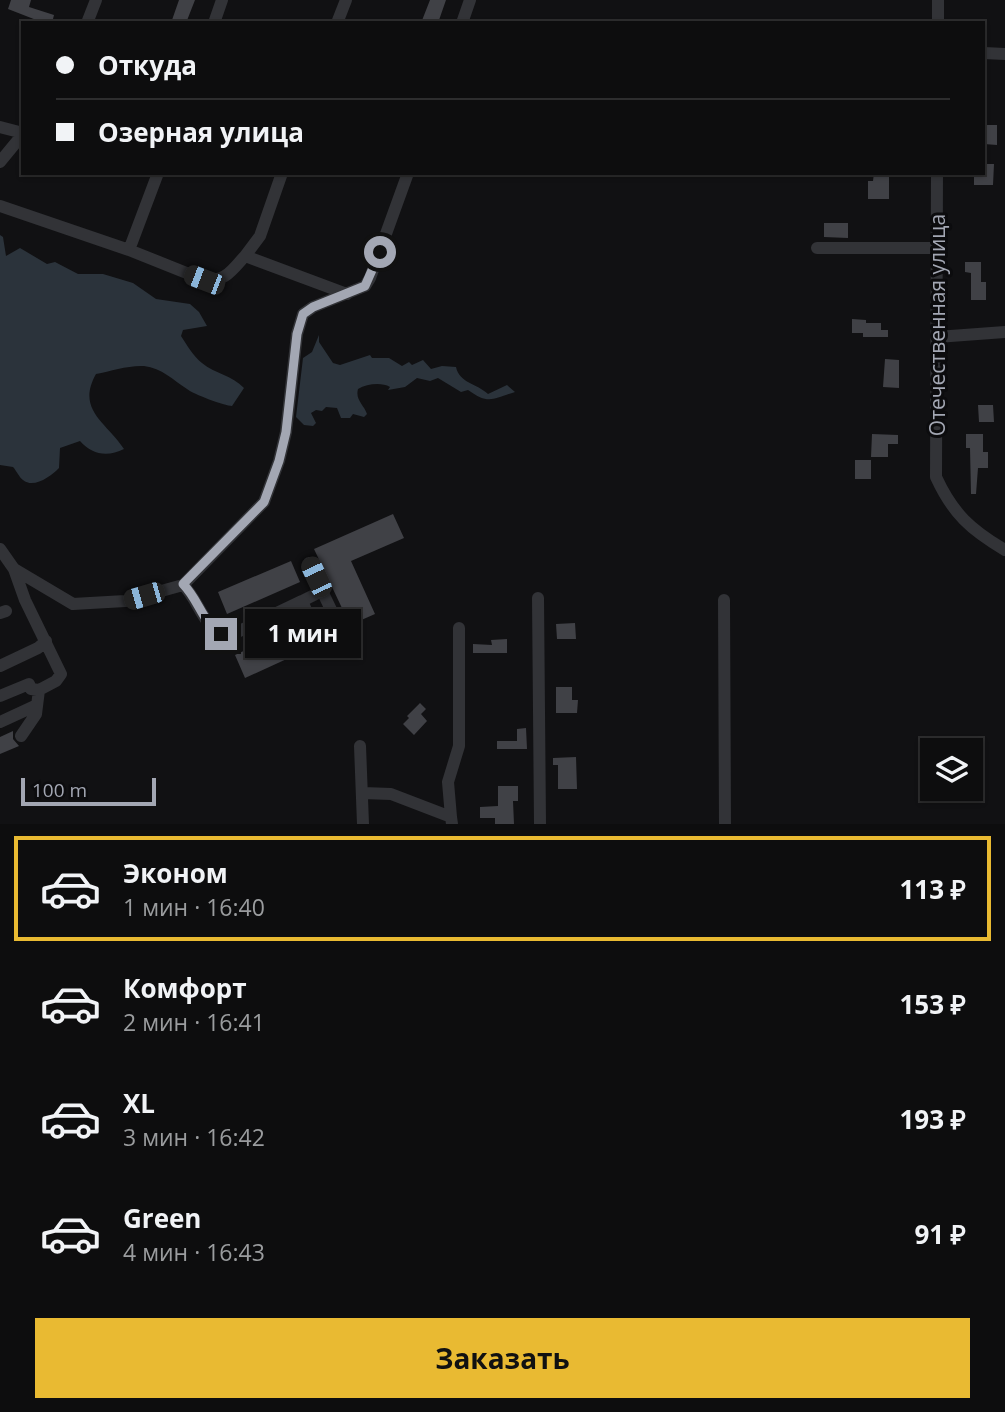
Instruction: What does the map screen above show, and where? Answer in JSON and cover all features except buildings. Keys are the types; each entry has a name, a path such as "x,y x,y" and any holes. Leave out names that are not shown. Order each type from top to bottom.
{"street":[{"path":"88,21 96,0"},
{"path":"215,21 222,0"},
{"path":"338,21 346,0"},
{"path":"463,21 470,0"},
{"path":"938,0 938,21"},
{"path":"985,54 1005,54"},
{"path":"0,127 21,132"},
{"path":"0,162 21,136"},
{"path":"129,250 157,175"},
{"path":"0,206 129,250 204,280 216,281 245,256 260,236 281,175"},
{"path":"14,569 73,604 125,601 183,584 264,502 286,432 297,334 303,314 313,307 365,286 407,175"},
{"name":"Отечественная улица","path":"937,175 936,477 954,509 968,526 980,535"},
{"path":"817,248 937,248"},
{"path":"245,256 347,294"},
{"path":"937,337 1005,332"},
{"path":"980,535 1005,540"},
{"path":"980,535 1005,550"},
{"path":"0,549 14,569 25,600 61,674 57,681 39,690 31,689 29,684 0,696"},
{"path":"309,563 338,624"},
{"path":"183,584 192,593 212,628 221,634 231,635 322,591"},
{"path":"538,597 540,824"},
{"path":"724,600 725,824"},
{"path":"302,601 316,633"},
{"path":"363,793 391,794 452,821 448,782 459,746 459,628"},
{"path":"0,666 38,648 46,641"},
{"path":"21,736 36,714 39,690"},
{"path":"0,722 37,705"},
{"path":"360,746 363,824"}],"shaded area":[{"path":"0,235 3,237 6,256 20,248 47,264 55,262 78,274 103,274 133,283 156,299 190,304 199,312 207,326 183,330 181,336 202,363 244,388 232,406 196,394 150,367 132,366 96,374 89,397 91,406 124,449 100,453 80,441 60,448 59,468 47,478 32,483 23,480 13,467 0,465"},
{"path":"319,335 319,342 333,363 340,365 370,355 372,358 389,358 402,366 423,360 431,369 442,366 456,367 461,377 488,394 507,385 515,392 486,399 468,390 461,392 438,378 430,381 417,378 405,387 388,390 390,387 386,385 370,385 358,389 357,393 367,414 364,417 353,414 350,418 341,418 337,408 326,407 322,411 311,413 316,423 313,426 304,425 296,417 303,358 312,352"}],"route":[{"path":"221,634 205,619 192,593 183,584 264,502 286,432 297,334 303,314 313,307 365,286 380,252"}]}
